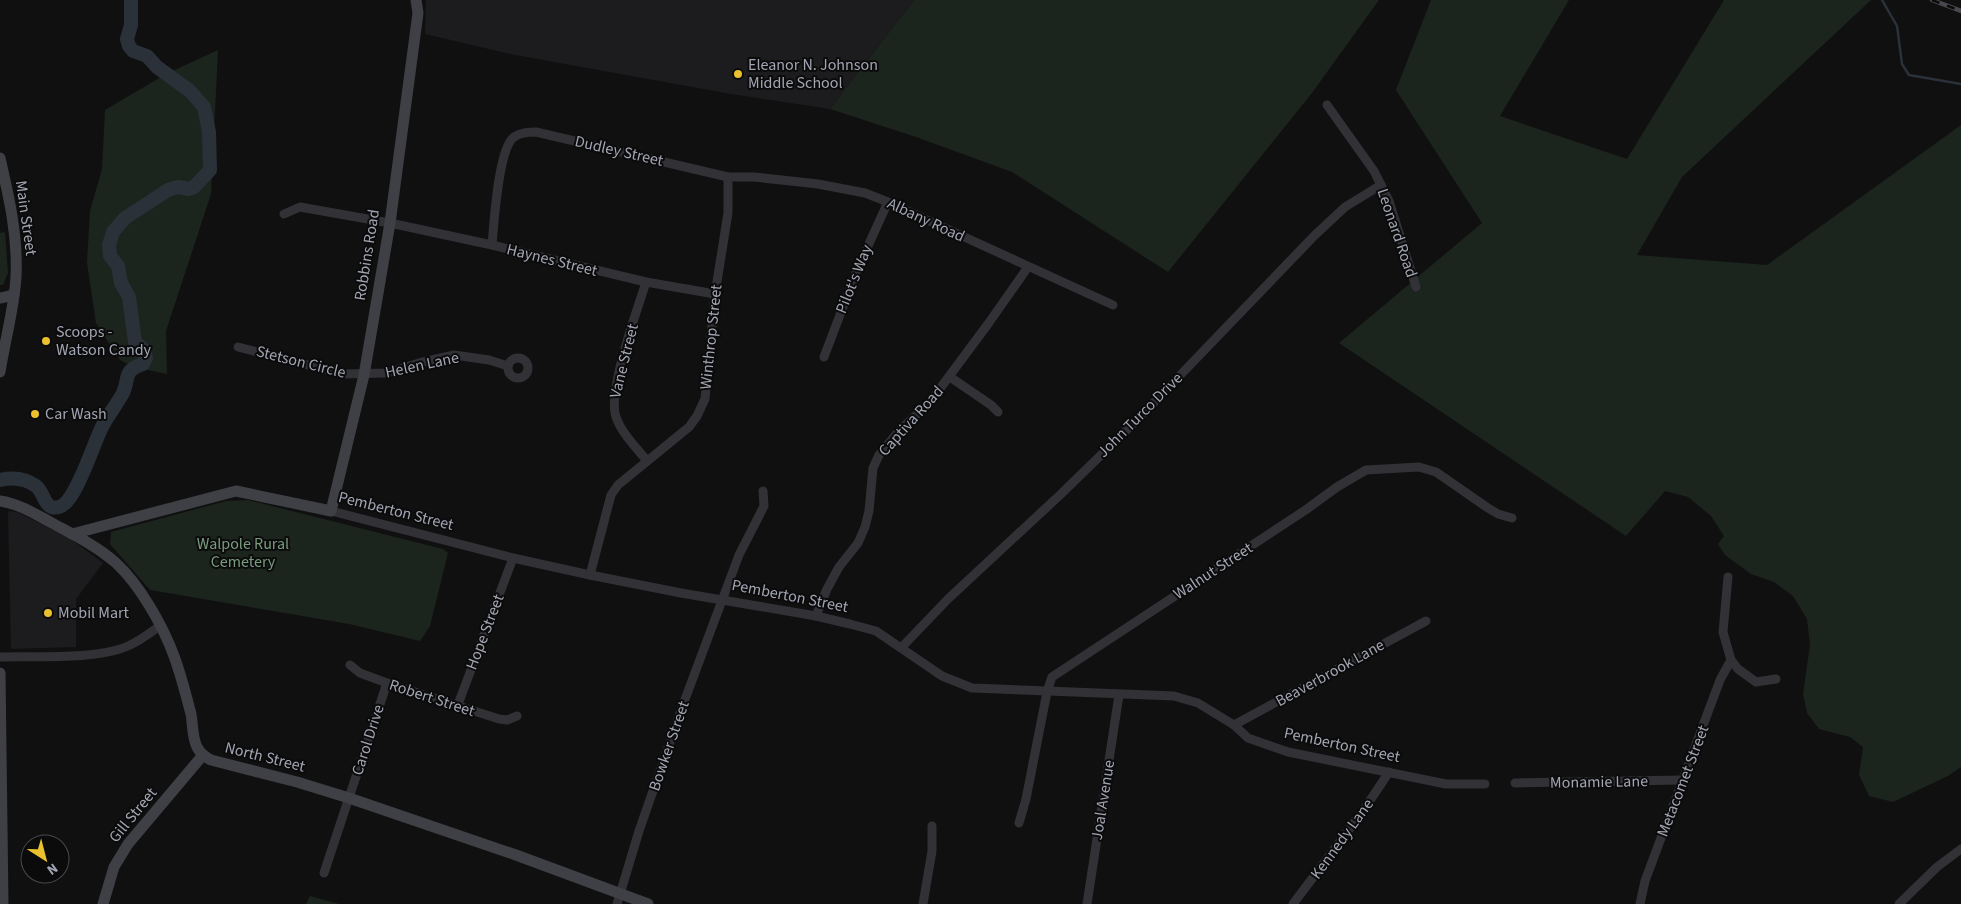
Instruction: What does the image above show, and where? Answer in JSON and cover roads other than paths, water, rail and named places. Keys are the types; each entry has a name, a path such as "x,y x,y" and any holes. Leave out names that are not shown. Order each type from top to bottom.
{"street":[{"name":"Robbins Road","path":"331,511 364,375 390,222 418,13 416,0"},
{"name":"Leonard Road","path":"1326,105 1374,171 1389,201 1416,286"},
{"name":"Dudley Street","path":"492,245 506,149 512,139 522,132 536,132 728,177"},
{"name":"Main Street","path":"0,158 14,227 16,263 14,295 0,372"},
{"name":"Albany Road","path":"728,177 754,177 818,184 865,193 1113,305"},
{"name":"Winthrop Street","path":"590,575 611,495 618,485 689,427 705,400 715,294 728,214 728,177"},
{"name":"John Turco Drive","path":"901,648 948,598 1061,494 1133,423 1314,236 1345,207 1381,185"},
{"name":"Pilot's Way","path":"824,357 857,270 888,202"},
{"name":"Haynes Street","path":"284,214 300,207 390,222 646,282 715,294"},
{"name":"Captiva Road","path":"816,616 827,589 839,567 858,543 865,527 869,510 873,468 879,455 898,432 930,402 950,377 1028,267"},
{"name":"Vane Street","path":"646,282 620,366 613,405 622,431 647,461"},
{"path":"0,298 14,295"},
{"path":"0,305 11,313"},
{"name":"Stetson Circle","path":"238,347 343,374 364,375"},
{"name":"Helen Lane","path":"364,375 388,374 419,363 454,355 489,360 508,366"},
{"path":"950,377 991,405 998,412"},
{"name":"Walnut Street","path":"1019,824 1026,799 1047,692 1050,682 1055,675 1338,487 1366,470 1419,467 1436,472 1488,508 1498,514 1512,518"},
{"name":"Pemberton Street","path":"72,534 236,491 331,511 513,558 590,575 816,616 876,632 942,676 972,688 1119,695 1162,695 1198,703 1234,726 1248,738 1288,752 1446,784 1485,784"},
{"name":"Bowker Street","path":"618,898 638,831 684,702 740,555 764,506 763,491"},
{"name":"North Street","path":"0,501 21,506 103,552 116,564 148,603 161,625 174,656 191,714 195,743 203,755 211,760 297,782 349,798 618,898 648,904"},
{"name":"Hope Street","path":"457,706 513,558"},
{"path":"1728,577 1723,632 1731,660 1738,669 1756,682 1776,679"},
{"name":"Beaverbrook Lane","path":"1234,726 1426,621"},
{"path":"0,657 102,654 133,644 161,625"},
{"name":"Metacomet Street","path":"1640,904 1645,881 1720,680 1731,660"},
{"name":"Robert Street","path":"350,665 360,673 387,683 499,719 507,720 517,716"},
{"path":"0,673 3,904"},
{"name":"Carol Drive","path":"324,873 387,683"},
{"name":"Joal Avenue","path":"1087,904 1119,695"},
{"name":"Gill Street","path":"103,904 114,867 128,844 203,755"},
{"name":"Kennedy Lane","path":"1293,904 1371,800 1389,772"},
{"name":"Monamie Lane","path":"1515,783 1683,780"},
{"path":"923,904 932,851 932,826"},
{"path":"1899,904 1937,867 1961,849"}],"waterway":[{"path":"0,480 19,479 32,483 39,489 48,504 54,508 65,503 72,495 99,433 123,393 129,372 143,364 146,358 144,350 135,342 129,297 121,283 118,266 110,256 109,245 113,232 125,218 168,190 178,187 189,189 194,187 210,170 209,132 204,107 190,91 157,67 147,56 133,51 129,46 127,39 131,25 131,0"},
{"path":"1882,0 1897,26 1902,64 1909,75 1961,84"}],"railway":[{"path":"1932,0 1961,11"}],"place":[{"name":"Eleanor N. Johnson Middle School","path":"738,74"},
{"name":"Scoops - Watson Candy","path":"46,341"},
{"name":"Car Wash","path":"35,414"},
{"name":"Mobil Mart","path":"48,613"}],"park label":[{"name":"Walpole Rural Cemetery","path":"243,553"}]}
